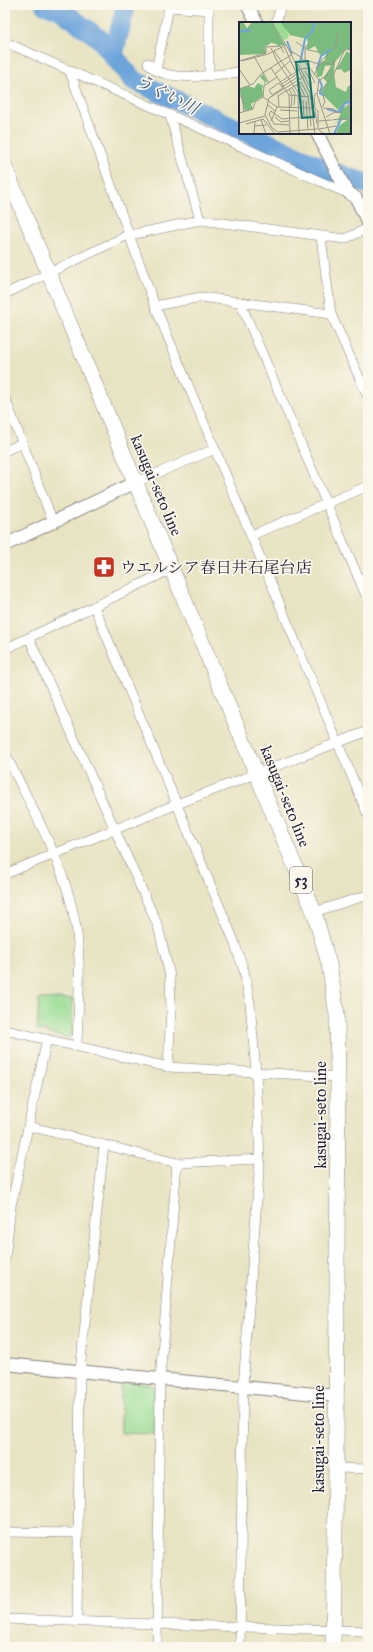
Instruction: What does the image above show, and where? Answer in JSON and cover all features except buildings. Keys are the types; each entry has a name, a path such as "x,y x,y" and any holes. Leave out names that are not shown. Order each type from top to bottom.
{"main road":[{"name":"kasugai-seto line","path":"5,168 258,773 314,912 329,964 337,1015 338,1077 336,1468 333,1647"}],"street":[{"path":"247,5 256,22"},
{"path":"276,22 281,5"},
{"path":"156,70 169,7 209,7 209,76"},
{"path":"5,42 170,116 349,193 356,198 368,223"},
{"path":"148,63 156,70 185,77 239,72"},
{"path":"70,72 155,306 368,814"},
{"path":"170,116 200,220"},
{"path":"318,134 349,193"},
{"path":"5,294 49,272 130,236 200,220 345,240 368,228"},
{"path":"321,237 331,314 368,397"},
{"path":"155,306 201,297 331,314"},
{"path":"240,302 368,600"},
{"path":"5,398 53,522"},
{"path":"5,451 22,443"},
{"path":"5,545 136,482 216,449"},
{"path":"252,535 368,486"},
{"path":"5,649 172,568"},
{"path":"94,606 234,941 244,971 250,1003 256,1072 260,1159 243,1387 240,1647"},
{"path":"29,638 158,926 165,949 170,976 171,1010 168,1067"},
{"path":"5,874 177,804 368,731"},
{"path":"5,753 54,855 68,890 76,928 78,964 77,1046"},
{"path":"314,912 368,895"},
{"path":"5,1030 168,1067 338,1077"},
{"path":"5,1259 8,1205 28,1126 47,1039"},
{"path":"28,1126 177,1163 260,1159"},
{"path":"77,1621 80,1371 104,1145"},
{"path":"157,1647 160,1379 177,1163"},
{"path":"5,1364 336,1396"},
{"path":"336,1468 368,1469"},
{"path":"5,1532 78,1533"},
{"path":"5,1619 368,1630"}],"green space":[{"path":"39,999 72,999 72,1035 68,1038 37,1030"},
{"path":"121,1381 152,1385 155,1388 154,1434 121,1433"}],"waterway":[{"name":"うぐい川","path":"45,5 58,8 100,39 133,80 239,130"},
{"path":"113,56 126,5"},
{"name":"うぐい川","path":"249,134 330,171 368,184"}],"place":[{"name":"ウエルシア春日井石尾台店","path":"104,567"}]}
